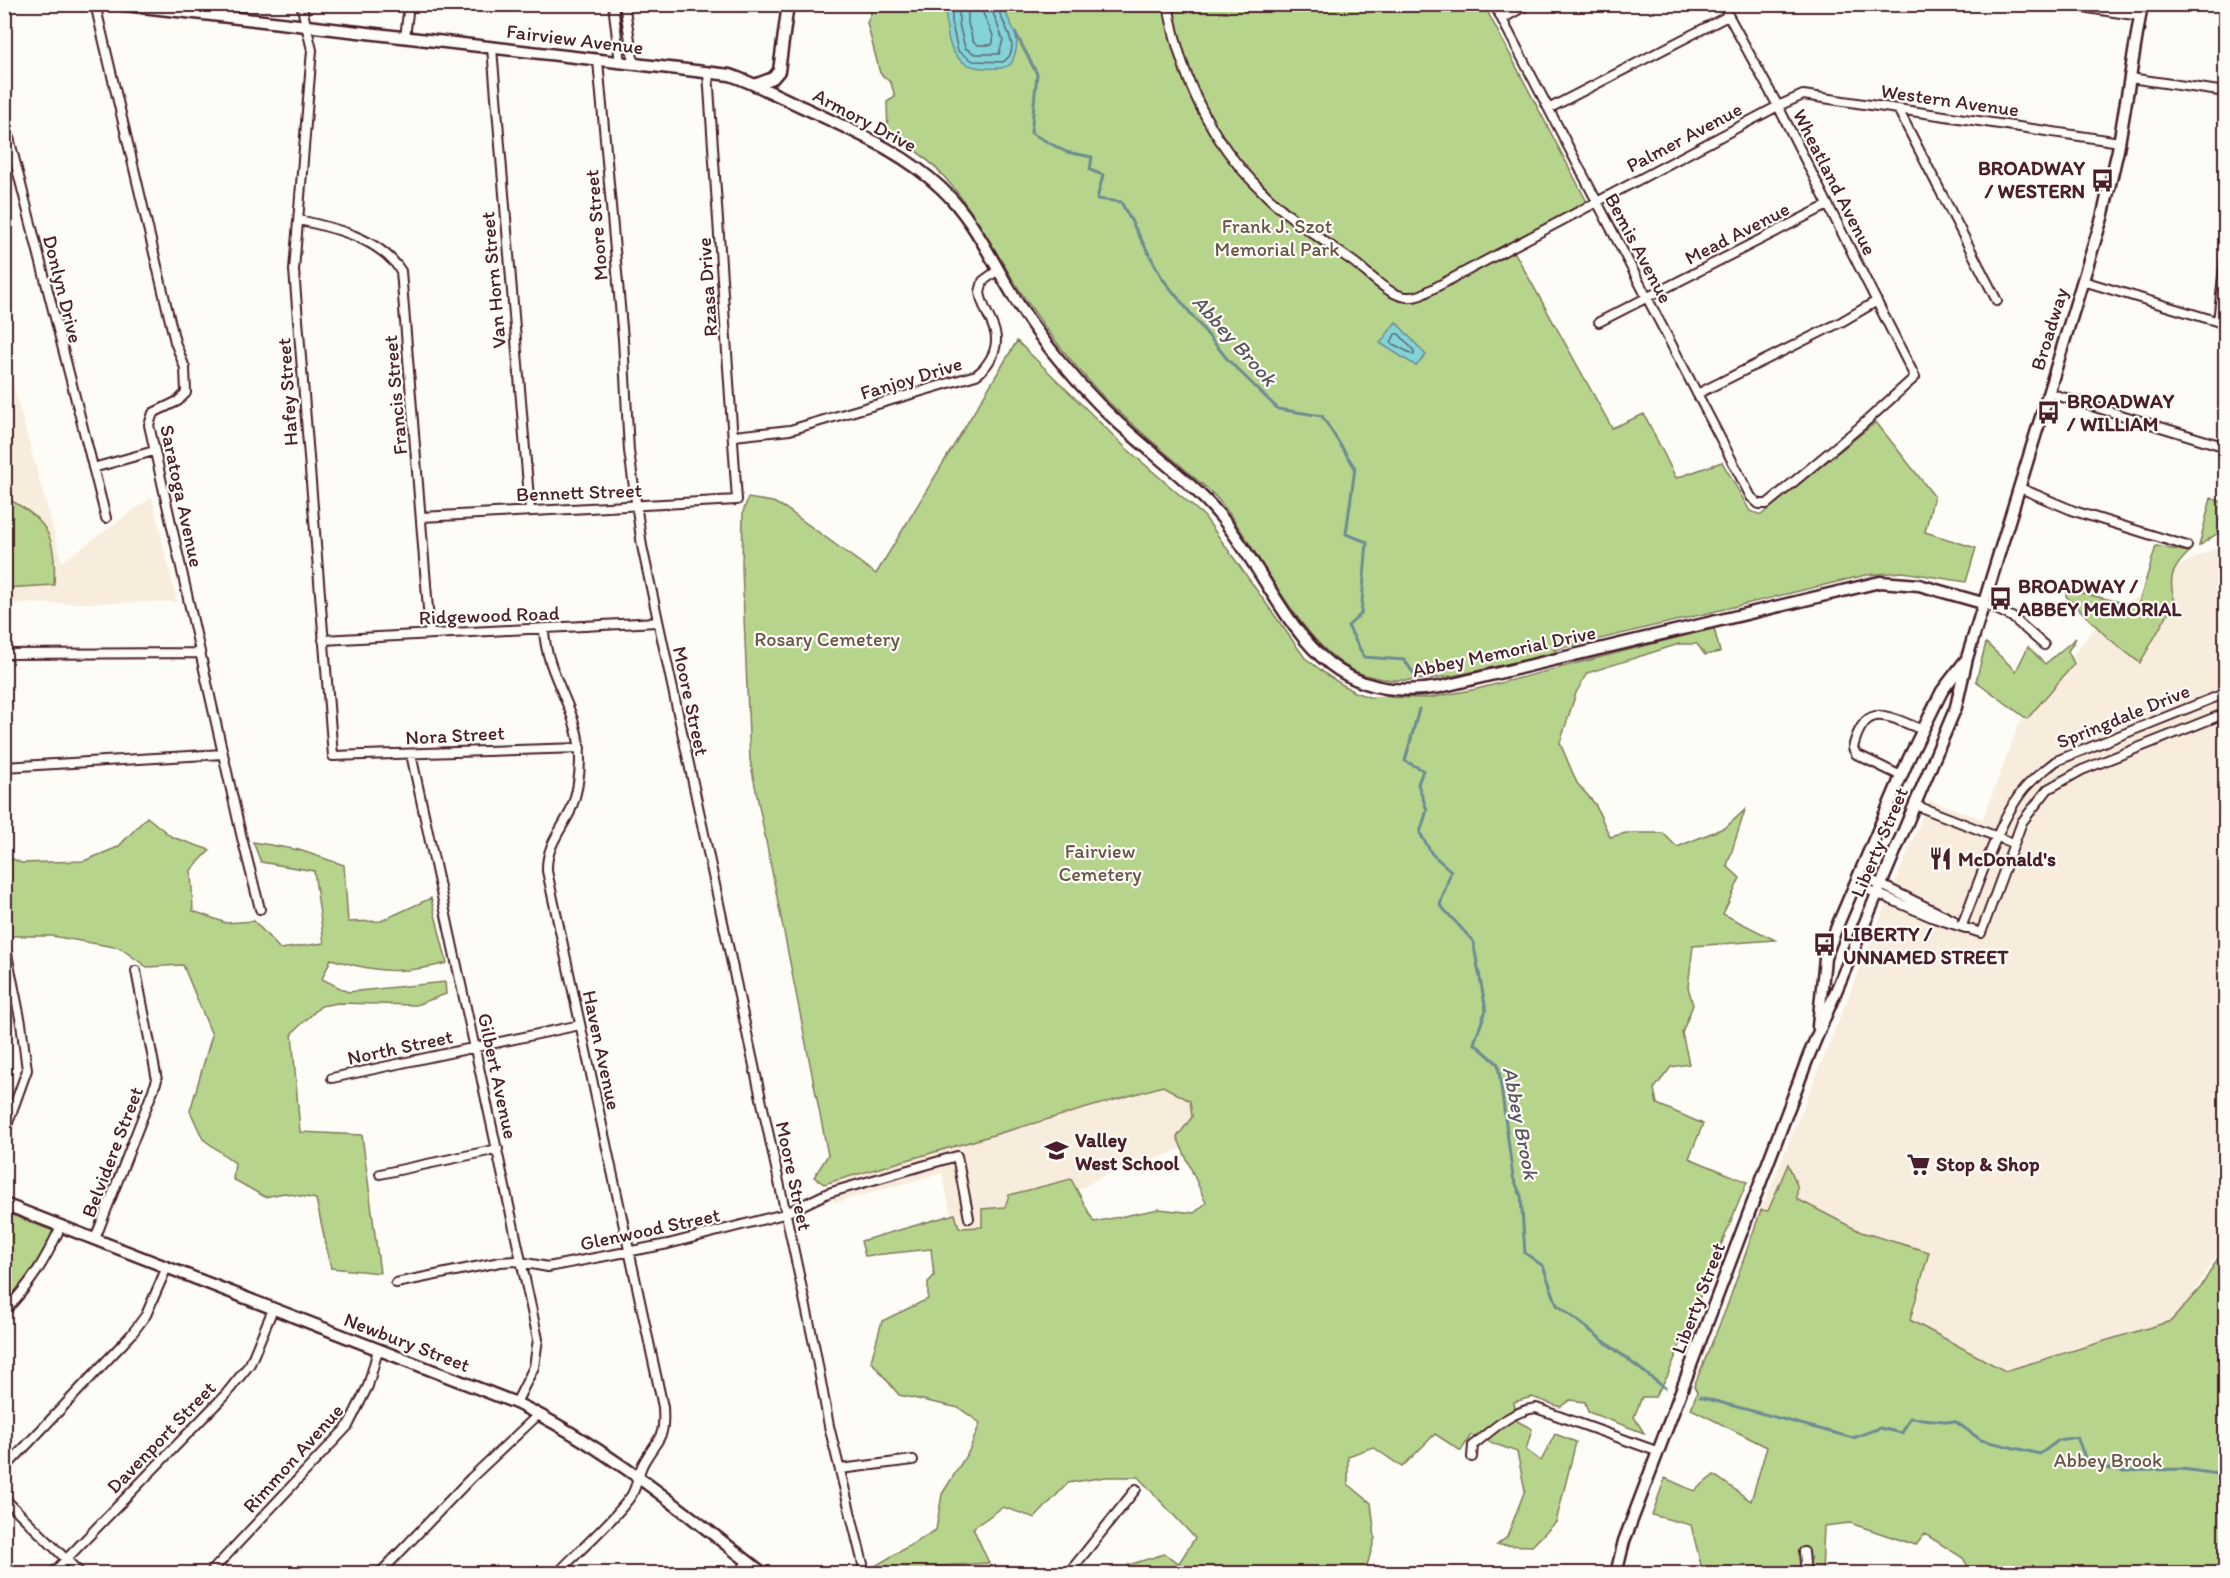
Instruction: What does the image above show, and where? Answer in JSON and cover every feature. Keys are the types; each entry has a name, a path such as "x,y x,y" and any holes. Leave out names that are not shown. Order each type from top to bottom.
{"main road":[{"name":"Fairview Avenue","path":"116,4 708,73"},
{"path":"757,84 773,78 779,71 788,4"},
{"name":"Broadway","path":"1959,693 1967,658 1986,604 2102,218 2120,142 2142,4"},
{"name":"Armory Drive","path":"708,73 730,75 757,84 862,134 918,168 959,206 998,270"},
{"name":"Abbey Memorial Drive","path":"998,270 1032,325 1079,383 1119,423 1208,503 1231,531 1309,644 1334,669 1357,681 1400,691 1440,687 1880,582 1919,585 1986,604"},
{"name":"Broadway","path":"1934,707 1942,691 1967,658"},
{"name":"Liberty Street","path":"1616,1574 1624,1541 1817,1037 1944,738 1959,693"},
{"name":"Liberty Street","path":"1817,1037 1825,958 1901,776 1934,707"},
{"name":"Newbury Street","path":"4,1204 516,1403 564,1426 640,1479 764,1574"}],"street":[{"name":"Saratoga Avenue","path":"95,4 134,174 187,381 186,393 181,399 149,417 154,451 260,909"},
{"name":"Hafey Street","path":"302,4 312,50 294,270 333,756"},
{"path":"405,38 409,4"},
{"path":"613,4 620,63"},
{"path":"624,4 634,64"},
{"name":"Palmer Avenue","path":"1168,4 1176,41 1190,84 1209,123 1231,157 1280,208 1401,297 1415,297 1778,106"},
{"name":"Bemis Avenue","path":"1494,4 1751,497 1759,504"},
{"path":"1502,19 1528,4"},
{"name":"Wheatland Avenue","path":"1722,4 1778,106 1826,206 1915,377 1861,426 1767,504 1759,504"},
{"path":"2062,4 2140,16"},
{"path":"1550,108 1728,16"},
{"name":"Van Horn Street","path":"492,48 530,510"},
{"name":"Moore Street","path":"598,60 635,507 657,622 813,1340 829,1426 863,1564 862,1574"},
{"name":"Rzasa Drive","path":"708,73 737,500"},
{"path":"2130,78 2226,92"},
{"name":"Western Avenue","path":"1778,106 1803,95 2120,142"},
{"path":"1898,109 1997,301"},
{"name":"Donlyn Drive","path":"4,118 106,518"},
{"name":"Mead Avenue","path":"1599,322 1826,206"},
{"name":"Francis Street","path":"299,220 340,229 384,251 393,258 401,271 422,517 429,634"},
{"path":"2083,281 2222,323 2226,248"},
{"name":"Fanjoy Drive","path":"734,436 790,430 976,375 988,363 997,343 995,326 980,292 983,281 998,270"},
{"path":"1697,393 1841,322 1877,301"},
{"path":"2049,393 2226,447"},
{"path":"93,468 154,451"},
{"path":"2020,488 2074,511 2187,546"},
{"name":"Bennett Street","path":"422,517 737,500"},
{"path":"1986,604 2012,617 2044,645"},
{"name":"Ridgewood Road","path":"323,640 544,630 657,622"},
{"name":"Haven Avenue","path":"544,630 549,663 572,714 580,748 579,777 574,800 552,843 547,864 663,1407 664,1430 655,1449 644,1462 640,1479 630,1497 557,1574"},
{"path":"4,654 200,653"},
{"name":"Springdale Drive","path":"2226,693 2055,761 2024,790 1999,837 1962,925 1982,933 2022,822 2035,803 2062,779 2226,713"},
{"path":"1901,776 1869,762 1855,752 1853,748 1862,723 1872,715 1884,715 1923,730"},
{"name":"Nora Street","path":"333,756 580,748"},
{"path":"4,767 223,754"},
{"name":"Gilbert Avenue","path":"411,754 498,1149 538,1349 534,1366 516,1403"},
{"path":"1915,805 2013,843"},
{"path":"1857,879 1934,918 1962,925"},
{"path":"4,944 21,1023 27,1070 4,1134"},
{"name":"Belvidere Street","path":"95,1239 157,1080 136,971"},
{"name":"North Street","path":"332,1078 580,1025"},
{"path":"380,1174 498,1149"},
{"name":"Glenwood Street","path":"396,1283 500,1262 548,1267 629,1252 784,1214 828,1193 957,1156 969,1218"},
{"path":"4,1312 32,1281 46,1259 61,1226"},
{"path":"4,1469 131,1335 146,1315 167,1267"},
{"name":"Davenport Street","path":"52,1574 226,1394 250,1364 273,1309"},
{"name":"Rimmon Avenue","path":"209,1574 348,1426 368,1386 378,1350"},
{"path":"1472,1457 1473,1445 1503,1421 1523,1410 1536,1408 1659,1452"},
{"path":"379,1574 471,1478 538,1414"},
{"path":"840,1469 913,1460"},
{"path":"1068,1574 1136,1489"},
{"path":"4,1498 81,1574"},
{"path":"1804,1552 1806,1574"},
{"path":"736,1574 748,1562"}],"shaded area":[{"path":"4,352 62,562 152,497 177,602 5,604"},
{"path":"2225,543 2225,1250 2217,1254 2178,1319 2005,1371 1909,1320 1929,1252 1761,1210 1929,800 1983,819 2018,726 2092,631 2181,565"},
{"name":"Valley West School","path":"1224,1068 1238,1130 1101,1177 960,1257 942,1173 834,1203 830,1182"}],"green space":[{"name":"Frank J. Szot Memorial Park","path":"870,4 1484,5 1587,202 1510,244 1612,428 1644,414 1676,478 1722,462 1750,511 1761,515 1876,422 1934,496 1925,532 1976,548 1966,582 1903,572 1866,575 1554,650 1557,652 1511,663 1435,678 1386,679 1365,675 1343,664 1322,647 1303,625 1218,499 1119,412 1069,359 1028,303 984,231 952,186 912,148 888,134 887,102 895,97 891,83 880,73 867,23 871,14"},
{"path":"1017,341 1127,449 1204,516 1305,658 1354,692 1369,697 1428,698 1477,689 1714,628 1720,652 1705,655 1697,644 1679,644 1587,673 1576,693 1560,743 1577,783 1595,804 1610,837 1626,833 1663,833 1677,847 1726,827 1745,810 1727,866 1740,878 1723,914 1775,940 1693,946 1688,987 1693,1005 1682,1033 1689,1064 1671,1067 1654,1089 1657,1104 1703,1124 1689,1158 1747,1182 1667,1377 1655,1397 1642,1397 1634,1417 1644,1433 1588,1412 1585,1402 1570,1400 1560,1407 1532,1397 1514,1402 1517,1421 1532,1429 1526,1450 1541,1461 1555,1434 1576,1442 1556,1522 1532,1546 1497,1545 1507,1537 1525,1490 1517,1452 1471,1435 1461,1451 1435,1434 1402,1467 1373,1447 1348,1456 1348,1484 1371,1503 1375,1538 1366,1569 1368,1573 1126,1573 1128,1565 1164,1554 1179,1563 1195,1538 1138,1477 1105,1477 1068,1483 1035,1518 1003,1507 973,1528 989,1563 939,1566 937,1573 872,1573 870,1569 936,1530 942,1494 969,1451 980,1423 959,1408 899,1395 871,1361 882,1321 928,1299 928,1282 934,1276 931,1249 865,1256 861,1241 955,1214 959,1228 982,1227 982,1209 1005,1207 1009,1195 1071,1179 1094,1222 1159,1209 1194,1213 1206,1203 1177,1137 1192,1117 1190,1101 1163,1086 824,1184 814,1177 828,1155 750,760 742,568 743,512 748,498 773,502 785,508 876,574"},
{"path":"4,497 31,513 47,531 54,554 54,585 5,588"},
{"path":"2211,498 2225,503 2225,528 2199,546"},
{"path":"2156,546 2189,552 2175,568 2173,574 2172,585 2175,601 2140,663 2107,637 2066,596 2067,590 2138,606"},
{"path":"2076,638 2068,651 2074,664 2027,719 1976,681 1986,643 2016,671 2028,647 2045,664"},
{"path":"147,817 172,837 210,850 191,870 193,911 226,923 254,921 280,949 324,943 314,871 261,862 253,842 299,850 344,865 348,922 381,921 431,898 447,963 416,969 389,970 362,967 331,959 322,979 348,992 445,982 446,994 416,1005 338,1003 321,1006 292,1033 300,1132 362,1135 380,1273 331,1268 316,1199 284,1193 265,1197 233,1179 235,1163 203,1139 190,1111 212,1035 183,965 147,967 120,948 52,936 5,936 5,855 21,863 84,861 118,847"},
{"name":"Abbey Brook","path":"1788,1164 1797,1185 1797,1199 1861,1232 1929,1252 1910,1320 2005,1371 2171,1321 2201,1287 2218,1258 2225,1254 2225,1573 2005,1574 1994,1571 1972,1573 1963,1558 1925,1534 1916,1545 1850,1523 1824,1526 1822,1573 1703,1573 1691,1525 1652,1515 1665,1478 1694,1491 1714,1475 1751,1501 1767,1447 1691,1409 1697,1392 1694,1386 1726,1309 1761,1210 1768,1211"},
{"path":"5,1212 56,1232 44,1262 5,1312"}],"water":[{"path":"946,5 1003,5 1015,33 1017,46 1011,64 1002,68 984,68 963,62 951,47 948,37"},
{"path":"1396,322 1426,355 1416,366 1380,343"}],"waterway":[{"name":"Abbey Brook","path":"1015,32 1037,74 1031,133 1066,152 1092,157 1090,170 1103,175 1097,199 1121,202 1162,278 1228,360 1278,409 1322,416 1355,468 1346,534 1367,542 1361,614 1348,626 1364,657 1404,660 1415,675"},
{"name":"Abbey Brook","path":"1419,709 1405,761 1423,770 1418,784 1427,810 1420,833 1432,854 1451,871 1440,905 1473,941 1486,1010 1474,1043 1498,1064 1513,1177 1521,1196 1525,1253 1543,1266 1557,1305 1665,1388"},
{"name":"Abbey Brook","path":"1700,1397 1853,1438 1880,1428 1902,1433 1910,1418 1956,1422 1981,1440 2040,1454 2059,1440 2077,1437 2088,1465 2123,1471 2182,1469 2226,1475"}],"place":[{"name":"BROADWAY / WESTERN","path":"2103,180"},
{"name":"BROADWAY / WILLIAM","path":"2049,413"},
{"name":"BROADWAY / ABBEY MEMORIAL","path":"2000,598"},
{"name":"McDonald's","path":"1940,859"},
{"name":"LIBERTY / UNNAMED STREET","path":"1825,945"},
{"name":"Valley West School","path":"1057,1151"},
{"name":"Stop & Shop","path":"1918,1164"}],"park label":[{"name":"Rosary Cemetery","path":"827,639"},
{"name":"Fairview Cemetery","path":"1100,862"}]}
